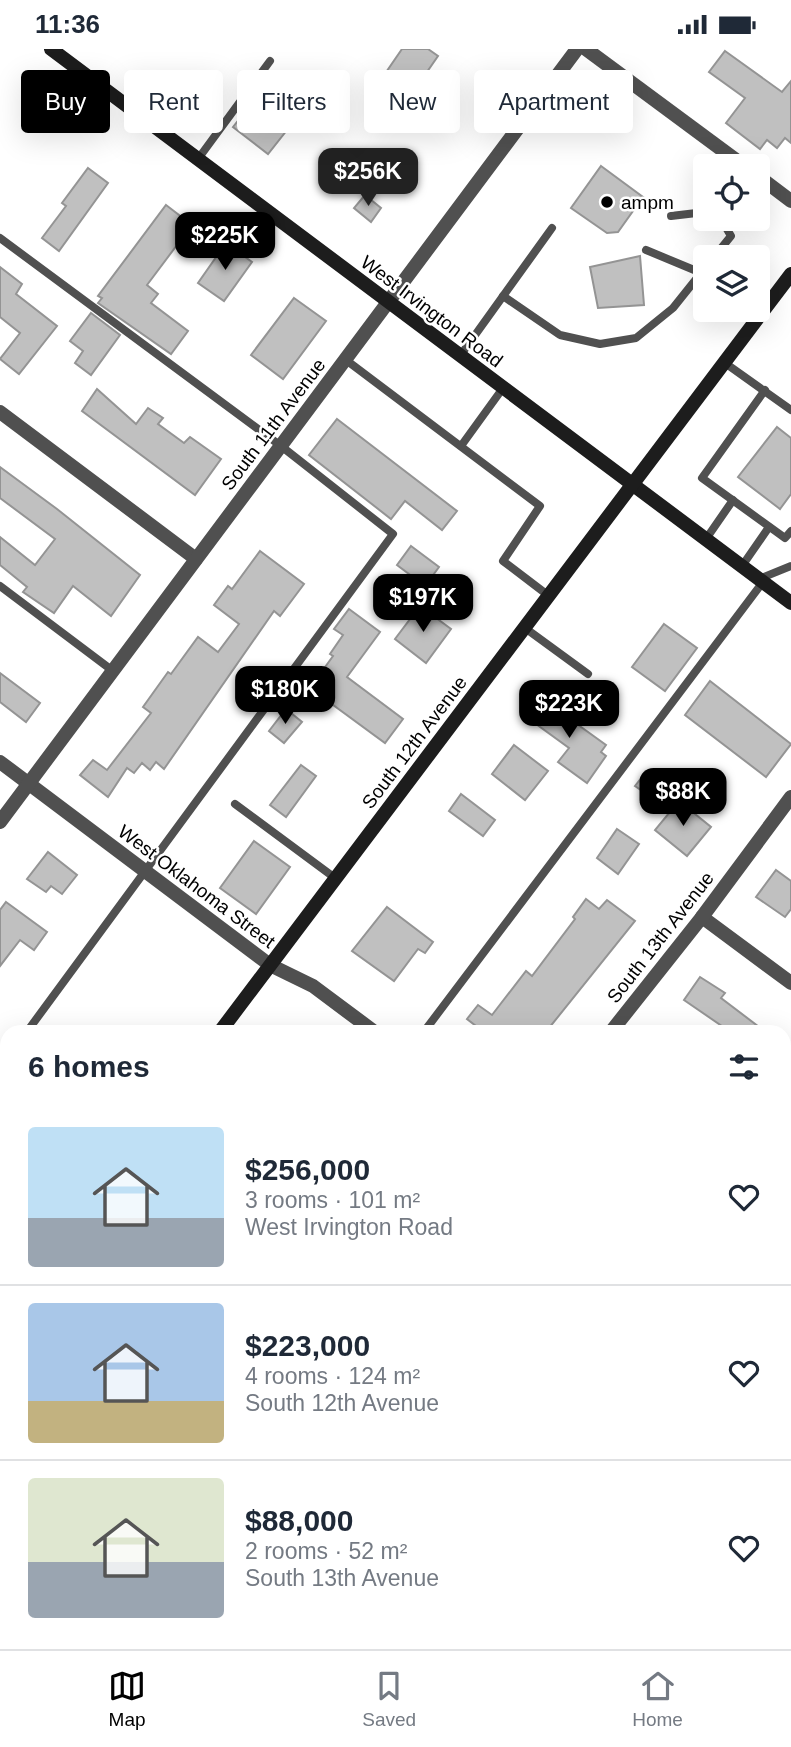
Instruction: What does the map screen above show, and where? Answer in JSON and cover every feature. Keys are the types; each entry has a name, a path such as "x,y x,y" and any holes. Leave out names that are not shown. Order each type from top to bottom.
{"main road":[{"name":"West Irvington Road","path":"51,49 791,603"},
{"name":"South 12th Avenue","path":"770,296 791,274"},
{"name":"South 12th Avenue","path":"225,1025 725,363 748,322"}],"street":[{"name":"South 11th Avenue","path":"0,822 578,49"},
{"path":"586,49 728,154"},
{"path":"770,185 791,201"},
{"path":"0,412 196,559"},
{"name":"West Oklahoma Street","path":"0,762 270,965 313,986 365,1025"},
{"name":"South 13th Avenue","path":"617,1025 789,803"},
{"path":"702,917 791,983"}],"lane":[{"path":"198,159 270,61"},
{"path":"671,216 693,213"},
{"path":"460,356 552,228"},
{"path":"724,245 732,236 729,231"},
{"path":"0,238 281,446 393,534 32,1025"},
{"path":"646,250 693,269"},
{"path":"503,296 560,335 600,344 636,338 673,308 693,285"},
{"path":"345,360 540,506 503,561 549,596"},
{"path":"725,363 791,410"},
{"path":"461,446 503,388"},
{"path":"765,390 702,478 785,538 791,531"},
{"path":"706,539 733,500"},
{"path":"742,566 769,527"},
{"path":"429,1025 761,580 791,566"},
{"path":"0,586 113,671"},
{"path":"524,628 588,674"},
{"path":"235,804 335,878"}],"building":[{"path":"402,49 428,49 438,56 428,70 388,70"},
{"path":"725,51 782,92 791,81 791,143 785,138 777,148 767,140 760,149 726,123 745,98 709,72"},
{"path":"241,133 285,133 268,154"},
{"name":"ampm","path":"601,166 643,197 618,232 607,233 571,208"},
{"path":"88,168 108,183 59,251 42,238 66,206 62,203"},
{"path":"365,195 381,208 371,222 354,208"},
{"path":"166,205 192,225 147,285 158,294 151,303 188,331 171,354 98,303 102,298 98,296"},
{"path":"226,243 252,262 224,301 198,283"},
{"name":"ampm","path":"640,256 644,305 598,308 590,267"},
{"path":"0,267 22,284 16,294 57,326 19,374 0,359 20,333 0,317"},
{"path":"294,298 326,321 283,379 251,355"},
{"path":"91,313 120,335 91,375 75,363 83,351 70,341"},
{"path":"97,389 136,424 148,408 163,418 158,424 184,443 190,437 221,459 195,495 82,411"},
{"path":"337,419 457,511 442,530 405,501 391,519 309,455"},
{"path":"777,427 791,438 791,494 780,509 738,477"},
{"path":"0,467 140,575 111,616 73,586 54,613 23,592 27,587 0,565 0,537 35,565 55,539 0,498"},
{"path":"411,546 439,567 425,586 397,565"},
{"path":"260,551 304,584 280,616 274,611 164,769 156,762 150,770 142,763 134,773 127,768 108,797 80,775 93,760 107,770 151,713 143,707 198,637 218,652 239,624 214,605 228,586 232,589"},
{"path":"420,606 451,629 426,663 395,639"},
{"path":"349,609 380,632 347,677 403,719 385,743 310,688 333,656 330,654 343,635 334,629"},
{"path":"664,624 697,648 665,691 632,667"},
{"path":"0,673 40,703 26,722 0,702"},
{"path":"710,681 791,744 766,777 685,715"},
{"path":"538,696 606,745 601,752 606,756 587,783 558,762 569,748 525,716"},
{"path":"286,709 302,722 284,743 269,731"},
{"path":"514,745 548,771 525,800 492,774"},
{"path":"301,765 316,776 286,817 270,805"},
{"path":"646,772 670,789 660,803 635,786"},
{"path":"461,794 495,820 483,836 449,811"},
{"path":"679,801 711,827 687,856 655,830"},
{"path":"617,829 639,844 618,874 597,858"},
{"path":"254,841 290,867 256,914 220,888"},
{"path":"48,852 77,875 62,894 51,886 46,892 27,879"},
{"path":"776,870 791,881 791,909 785,917 756,897"},
{"path":"586,899 599,909 607,900 635,921 551,1025 475,1025 467,1019 478,1005 492,1015 526,971 532,976 575,919 573,917"},
{"path":"6,902 47,932 34,950 20,940 0,966 0,910"},
{"path":"387,907 433,942 425,953 418,949 394,981 352,951"},
{"path":"700,977 725,993 721,998 756,1025 720,1025 684,1000"}],"place":[{"name":"ampm","path":"607,202"}]}
